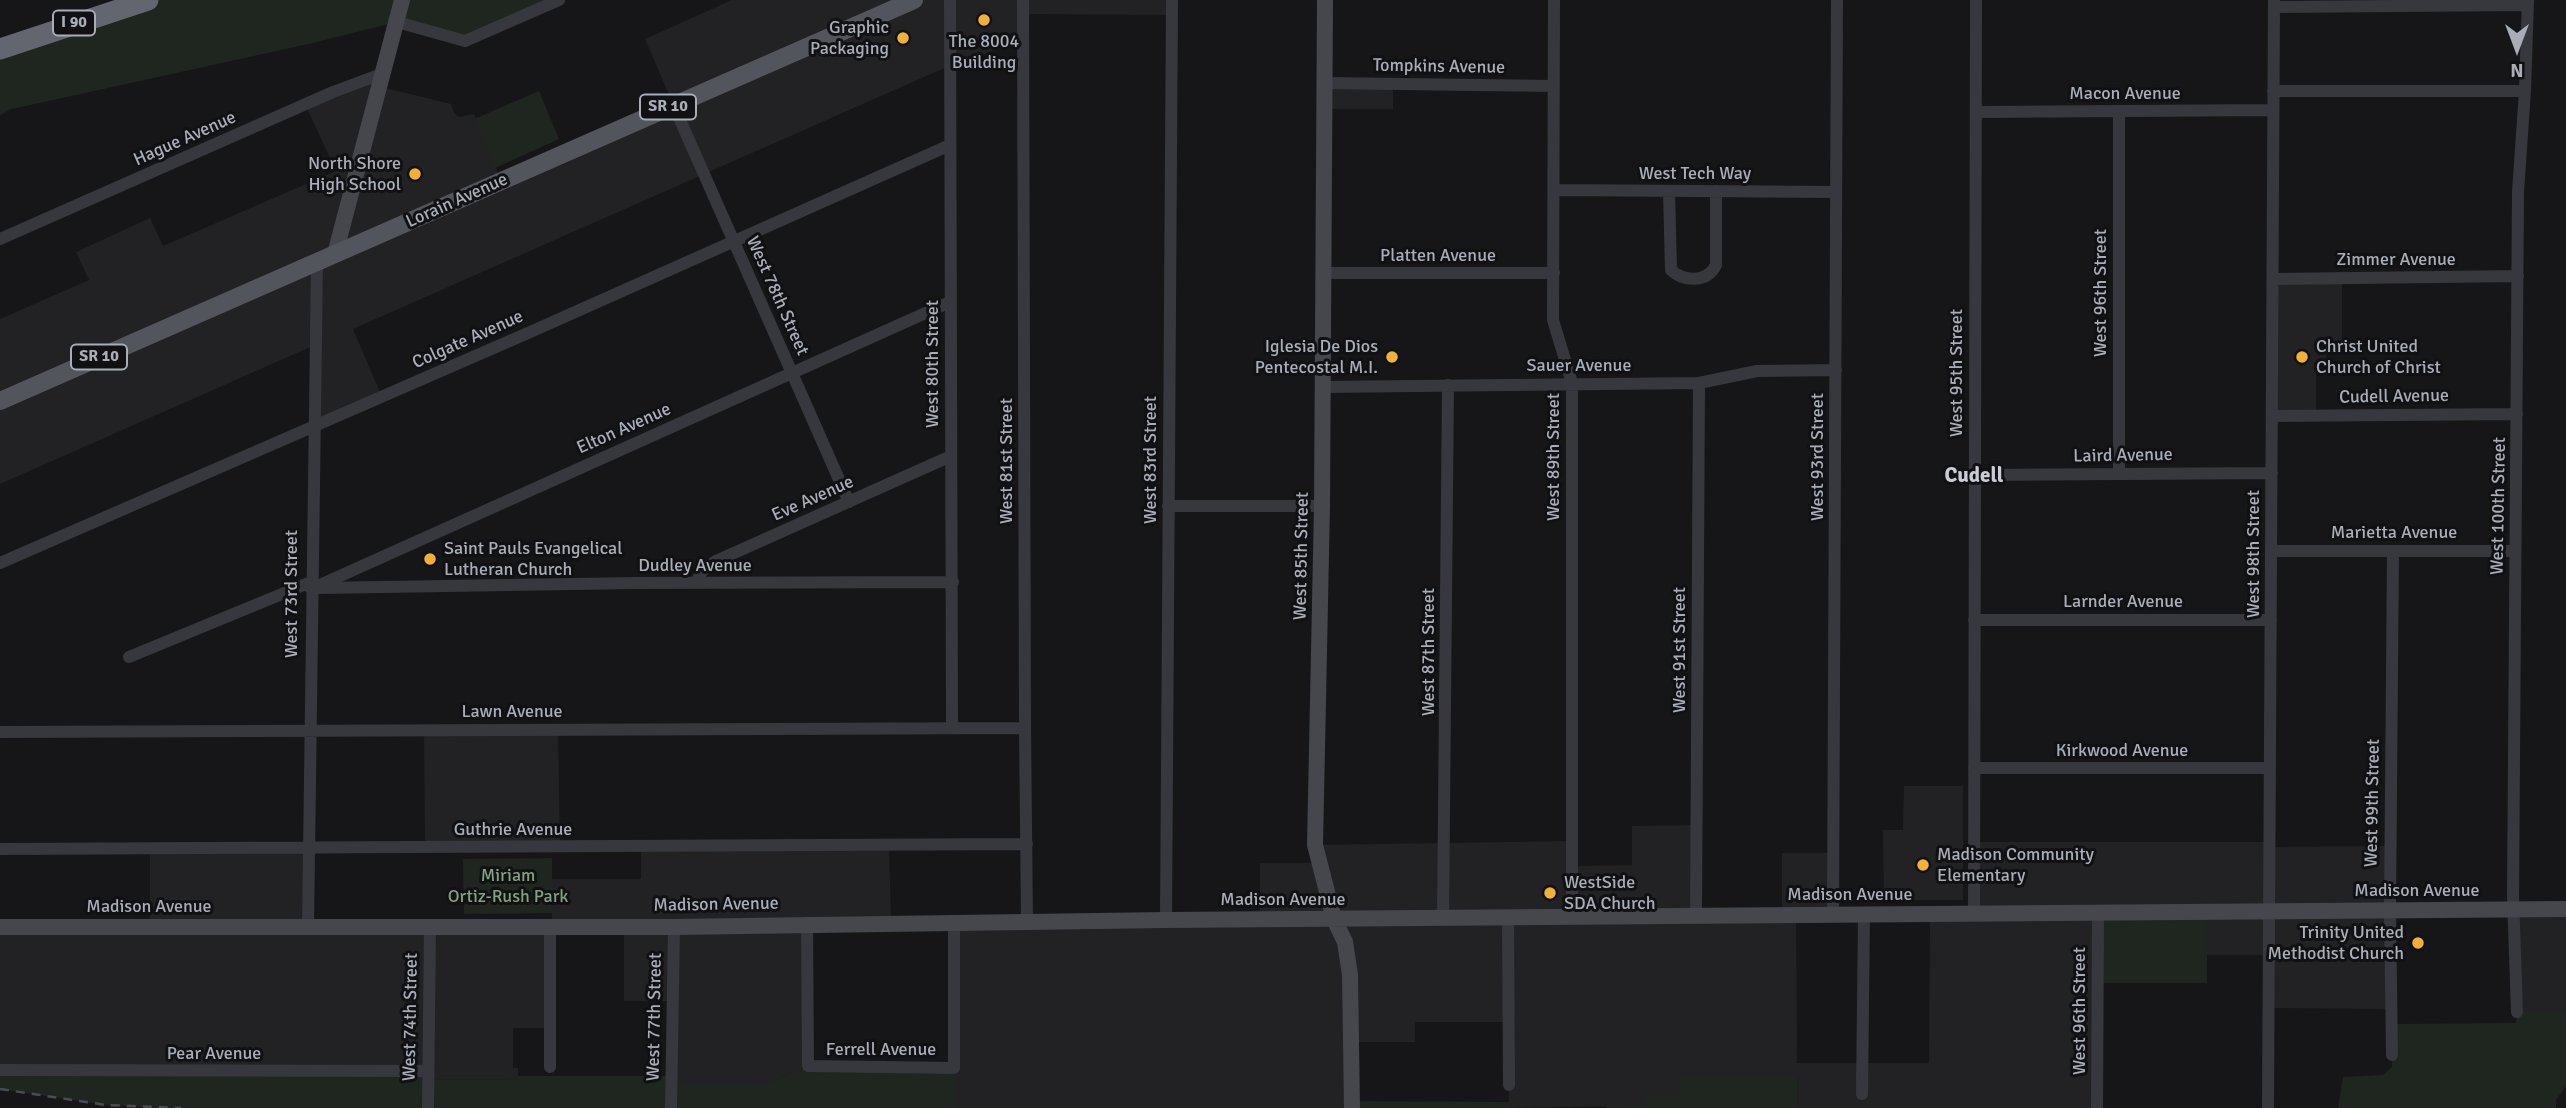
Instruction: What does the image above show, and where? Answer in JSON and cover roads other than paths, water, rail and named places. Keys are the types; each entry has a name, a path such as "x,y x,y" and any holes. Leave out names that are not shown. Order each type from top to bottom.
{"highway":[{"name":"I 90","path":"0,50 148,0"}],"main road":[{"name":"Lorain Avenue","path":"0,401 914,0"}],"street":[{"path":"335,254 402,0"},
{"path":"397,22 466,41 559,0"},
{"name":"West 80th Street","path":"950,0 952,728"},
{"name":"West 81st Street","path":"1023,0 1027,922"},
{"name":"West 83rd Street","path":"1166,920 1172,0"},
{"name":"West 85th Street","path":"1325,0 1322,506 1315,845 1334,919 1345,942 1350,975 1352,1105"},
{"name":"West 89th Street","path":"1554,0 1553,320 1572,383 1572,916"},
{"name":"West 93rd Street","path":"1833,914 1837,0"},
{"name":"West 95th Street","path":"1974,914 1976,0"},
{"path":"2274,3 2528,2"},
{"name":"West 100th Street","path":"2517,1012 2513,910 2518,192 2528,2"},
{"name":"West 98th Street","path":"2268,1108 2274,3"},
{"name":"Hague Avenue","path":"0,240 333,92 384,73"},
{"name":"Tompkins Avenue","path":"1324,83 1554,86"},
{"path":"2273,91 2525,91"},
{"name":"West 78th Street","path":"673,104 849,502"},
{"name":"Macon Avenue","path":"1976,112 2273,110"},
{"name":"West 96th Street","path":"2119,111 2119,474"},
{"name":"Colgate Avenue","path":"0,564 950,145"},
{"name":"West Tech Way","path":"1554,190 1836,192"},
{"path":"1669,191 1671,270 1682,278 1692,279 1704,277 1714,270 1716,265 1716,191"},
{"name":"West 73rd Street","path":"308,926 317,262"},
{"name":"Platten Avenue","path":"1322,273 1553,273"},
{"name":"Zimmer Avenue","path":"2274,279 2518,276"},
{"name":"Elton Avenue","path":"129,657 311,585 950,302"},
{"name":"Sauer Avenue","path":"1322,387 1699,383 1757,371 1836,370"},
{"name":"West 91st Street","path":"1696,916 1699,383"},
{"name":"West 87th Street","path":"1443,918 1448,385"},
{"name":"Cudell Avenue","path":"2272,416 2517,414"},
{"name":"Eve Avenue","path":"696,583 702,571 716,561 951,456"},
{"name":"Laird Avenue","path":"1975,475 2272,473"},
{"path":"1168,506 1322,506"},
{"name":"Marietta Avenue","path":"2273,551 2515,551"},
{"name":"West 99th Street","path":"2392,1055 2390,910 2393,551"},
{"name":"Dudley Avenue","path":"311,585 953,582"},
{"name":"Larnder Avenue","path":"1974,620 2271,620"},
{"name":"Lawn Avenue","path":"0,732 1025,728"},
{"name":"Kirkwood Avenue","path":"1974,768 2270,768"},
{"name":"Guthrie Avenue","path":"0,849 1027,844"},
{"name":"Madison Avenue","path":"0,926 674,926 2566,909"},
{"path":"1862,1094 1864,914"},
{"name":"West 96th Street","path":"2096,1108 2098,914"},
{"path":"1508,918 1509,1085"},
{"name":"Ferrell Avenue","path":"807,923 808,1066 954,1068 954,922"},
{"name":"West 74th Street","path":"428,1108 430,926"},
{"path":"550,926 550,1067"},
{"name":"West 77th Street","path":"671,1108 674,926"},
{"name":"Pear Avenue","path":"0,1070 428,1071"}],"railway":[{"path":"0,1089 106,1105 181,1108"}],"place":[{"name":"The 8004 Building","path":"984,20"},
{"name":"Graphic Packaging","path":"903,38"},
{"name":"North Shore High School","path":"415,174"},
{"name":"Iglesia De Dios Pentecostal M.I.","path":"1392,357"},
{"name":"Christ United Church of Christ","path":"2302,357"},
{"name":"Saint Pauls Evangelical Lutheran Church","path":"430,559"},
{"name":"Madison Community Elementary","path":"1923,865"},
{"name":"WestSide SDA Church","path":"1550,893"},
{"name":"Trinity United Methodist Church","path":"2418,943"}],"district":[{"name":"Cudell","path":"1974,476"}],"park label":[{"name":"Miriam Ortiz-Rush Park","path":"508,886"}]}
